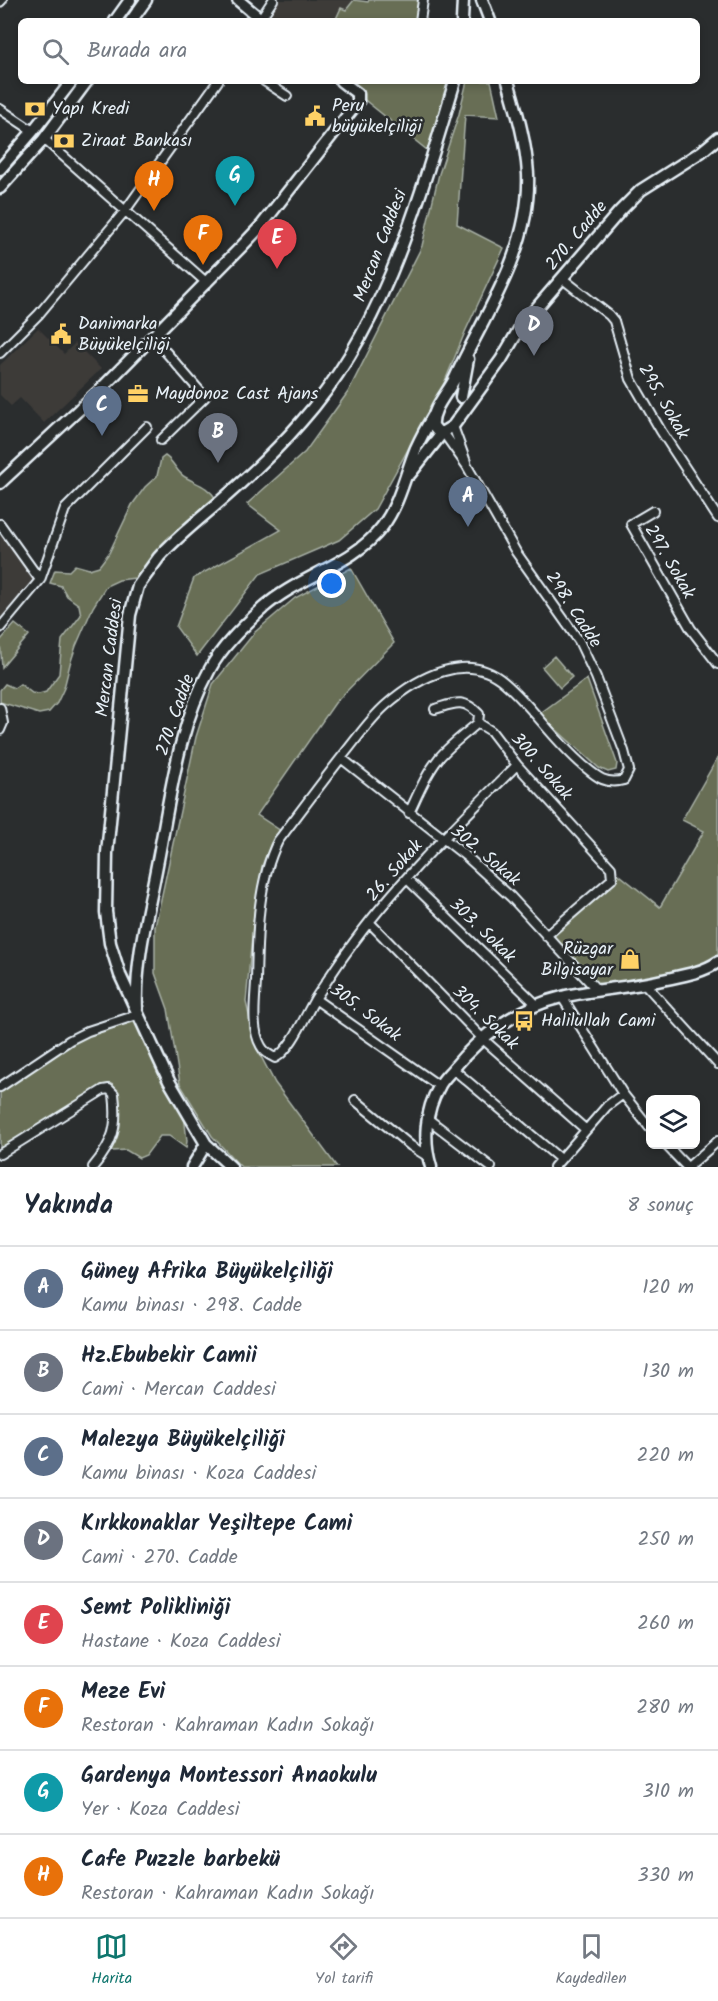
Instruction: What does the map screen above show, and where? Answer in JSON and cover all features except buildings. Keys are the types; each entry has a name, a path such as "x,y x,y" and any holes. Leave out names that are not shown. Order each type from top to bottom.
{"street":[{"path":"117,18 130,0"},
{"path":"133,18 146,0"},
{"path":"238,0 259,18"},
{"path":"262,18 273,0"},
{"path":"420,18 423,0"},
{"path":"462,18 463,0"},
{"path":"482,0 489,18"},
{"path":"0,169 70,84"},
{"path":"0,188 44,139 85,84"},
{"path":"0,353 39,314 125,211 216,84"},
{"path":"269,84 287,96"},
{"path":"0,483 100,390 261,226 358,102 358,94 345,84"},
{"name":"Mercan Caddesi","path":"231,1167 206,1144 169,1082 137,1015 111,949 106,902 106,853 125,651 134,597 143,577 159,557 283,441 323,397 351,354 372,315 398,253 453,84"},
{"name":"270. Cadde","path":"137,1015 136,992 140,955 174,778 186,730 202,684 222,650 264,607 293,586 364,545 382,527 392,512 416,448 446,395 502,285 525,218 528,195 522,129 509,84"},
{"path":"0,109 44,139 207,283"},
{"name":"270. Cadde","path":"407,476 462,412 521,326 620,211 641,190 701,152 718,138"},
{"name":"295. Sokak","path":"563,279 614,321 631,379 661,431 718,518"},
{"path":"152,336 205,397 161,440"},
{"path":"462,412 464,404 461,397 468,353"},
{"path":"463,383 466,388 473,390 486,380"},
{"path":"446,395 455,394 461,397"},
{"path":"433,415 434,428 448,429"},
{"path":"0,628 40,580 65,509 147,427"},
{"name":"298. Cadde","path":"341,758 372,719 395,698 427,677 441,671 469,667 489,671 505,682 575,759 600,779 613,783 624,780 629,770 596,677 579,641 516,552 466,466 448,429"},
{"name":"297. Sokak","path":"653,511 631,524 691,629 718,664"},
{"path":"0,524 40,580"},
{"name":"300. Sokak","path":"435,710 457,702 465,704 479,714 478,723 491,731 517,765 611,868 612,879 546,936"},
{"path":"0,708 3,723 0,730"},
{"path":"409,813 439,758 455,741 478,723"},
{"path":"315,999 288,1048 275,1058 265,1053 256,1034 255,1000 258,920 272,853 278,841 341,758"},
{"name":"302. Sokak","path":"341,758 467,857 510,897 597,990"},
{"name":"26. Sokak","path":"370,923 443,839 517,765"},
{"name":"303. Sokak","path":"407,879 537,1005"},
{"name":"305. Sokak","path":"370,923 346,952 315,999 439,1086"},
{"name":"304. Sokak","path":"370,923 483,1039 585,1129"},
{"path":"431,1167 426,1135 428,1119 439,1086 483,1039 505,1022 537,1005 562,997 684,976 718,964"},
{"path":"645,984 718,1064"},
{"path":"562,997 623,1094 646,1122"},
{"path":"0,1087 70,1040 88,1031 137,1015"},
{"path":"453,1069 560,1159"},
{"path":"0,1154 103,1090 109,1089 114,1094 116,1124 108,1148 93,1167"},
{"path":"554,1167 585,1129 607,1106 623,1094"},
{"path":"356,1100 411,1146 428,1156"},
{"path":"428,1119 491,1167"},
{"path":"670,1149 687,1167 718,1141"},
{"path":"192,1167 206,1144"}],"shaded area":[{"path":"273,0 354,0 346,10 341,8 336,18 264,18"},
{"path":"38,328 64,354 75,343 101,369 44,423 20,398 11,406 0,395 0,365"},
{"path":"0,524 40,580 0,628"}],"green space":[{"path":"354,0 368,2 369,0 423,0 420,18 336,18 341,8 346,10"},
{"path":"345,84 454,84 432,154"},
{"path":"466,84 492,84 499,117 465,115 457,224 504,248 443,386 375,509 339,540 260,574 197,656 176,627 194,578 281,530 247,504 305,452 348,392 422,246 439,174"},
{"path":"165,456 182,475 206,488 216,499 143,577 119,580 106,586 93,607 76,646 64,688 57,703 49,712 39,714 0,702 0,690 5,684 14,688 20,684 32,693 39,694 46,692 59,674 62,640 81,615 79,605 67,596 61,586 50,583 55,570 69,571 75,565 89,569 99,566 109,553 132,505 145,487 157,476 161,459"},
{"path":"351,568 394,643 335,703 257,815 281,831 271,843 262,866 254,914 246,1002 256,1047 275,1083 337,1167 241,1167 212,1136 180,1084 168,1009 155,973 155,927 196,737 213,684 255,632 295,598"},
{"path":"15,624 29,635 2,667 0,641"},
{"path":"554,656 572,677 560,688 542,667"},
{"path":"587,679 617,763 616,770 608,772 599,768 539,714"},
{"path":"718,757 718,962 597,990 546,936 612,879 611,868 660,907 704,831 682,820"},
{"path":"137,1015 183,1107 186,1148 169,1136 160,1136 146,1155 139,1158 126,1150 112,1151 107,1148 112,1138 111,1089 0,1154 0,1087 70,1040"}],"place":[{"name":"Yapı Kredi","path":"35,109"},
{"name":"Peru büyükelçiliği","path":"315,116"},
{"name":"Ziraat Bankası","path":"64,141"},
{"name":"Gardenya Montessori Anaokulu","path":"235,206"},
{"name":"Cafe Puzzle barbekü","path":"154,211"},
{"name":"Meze Evi","path":"203,265"},
{"name":"Semt Polikliniği","path":"277,269"},
{"name":"Danimarka Büyükelçiliği","path":"61,334"},
{"name":"Kırkkonaklar Yeşiltepe Cami","path":"534,356"},
{"name":"Maydonoz Cast Ajans","path":"138,394"},
{"name":"Malezya Büyükelçiliği","path":"102,436"},
{"name":"Hz.Ebubekir Camii","path":"218,463"},
{"name":"Güney Afrika Büyükelçiliği","path":"468,527"},
{"name":"Rüzgar Bilgisayar","path":"630,959"},
{"name":"Halilullah Cami","path":"524,1021"}]}
